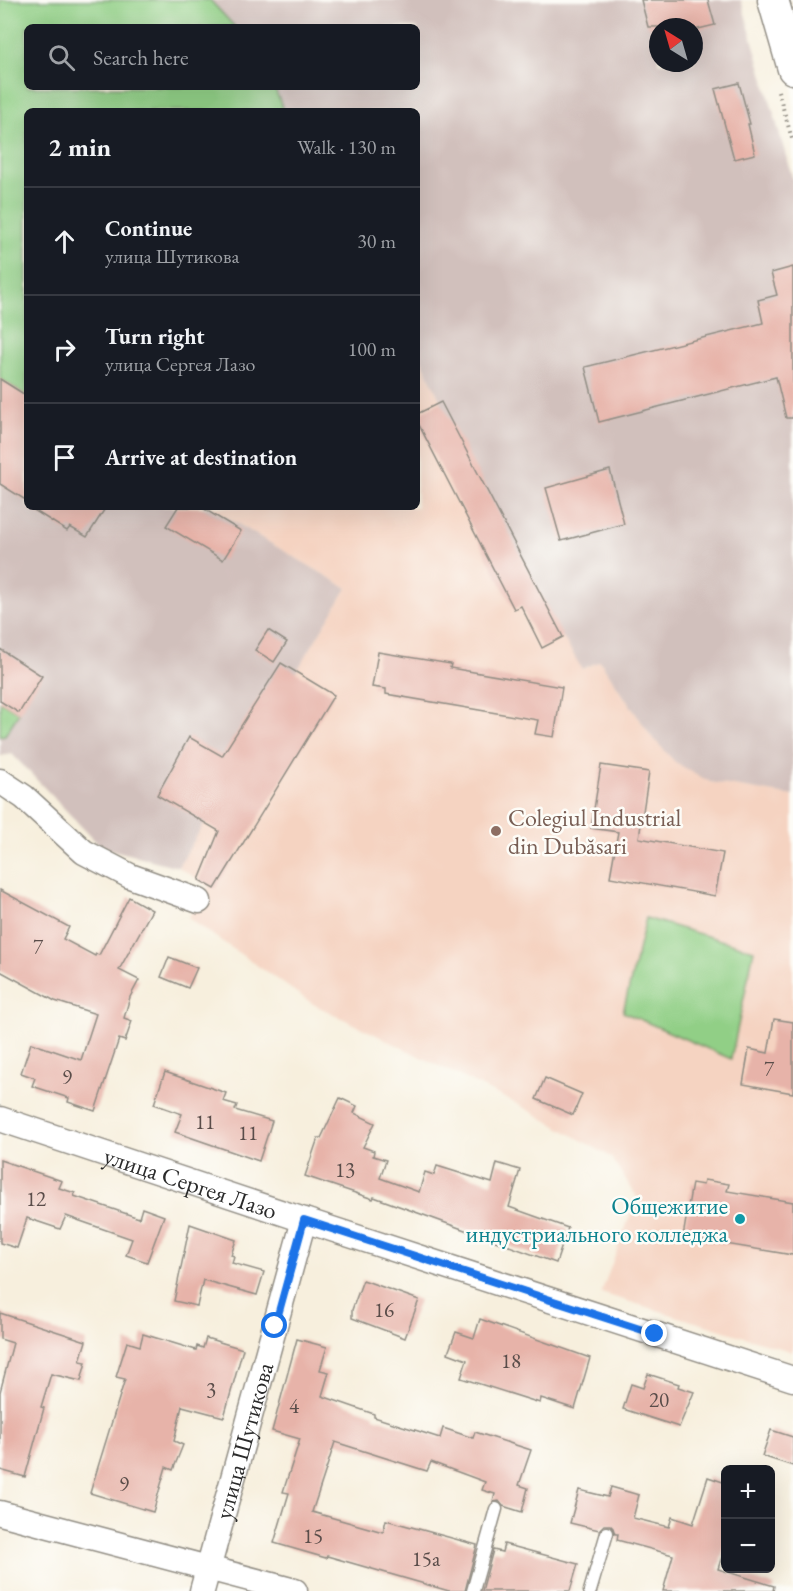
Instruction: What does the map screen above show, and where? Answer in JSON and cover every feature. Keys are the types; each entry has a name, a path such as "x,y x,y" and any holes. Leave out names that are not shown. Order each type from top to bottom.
{"street":[{"path":"773,0 793,69"},
{"path":"0,781 24,797 84,852 130,876 199,901"},
{"name":"улица Сергея Лазо","path":"0,1119 793,1379"},
{"name":"улица Шутикова","path":"206,1580 304,1220"},
{"path":"0,1513 206,1580 295,1591"}],"lane":[{"path":"473,1591 496,1509"},
{"path":"590,1591 607,1533"}],"shaded area":[{"path":"210,0 741,0 793,180 793,796 710,782 676,763 651,736 600,661 582,669 563,637 441,402 420,356 420,108 283,108 275,90 420,90 420,24 232,24"},
{"name":"Colegiul Industrial din Dubăsari","path":"420,356 441,402 583,669 600,661 651,736 710,782 793,796 793,1352 601,1293 637,1197 611,1157 521,1106 313,1004 188,918 209,886 178,867 347,588 214,510 420,510"},
{"path":"0,379 24,394 24,510 214,510 347,588 178,867 101,847 12,754 1,756 0,736 5,735 0,701"}],"green space":[{"path":"0,0 210,0 232,24 24,24 24,90 275,90 283,108 24,108 24,394 0,379"},
{"path":"0,701 19,713 5,735 0,736"},
{"path":"646,918 754,950 731,1059 623,1012"}],"building":[{"path":"641,0 708,0 715,25 703,28 703,18 649,18 648,27"},
{"path":"739,83 755,154 734,159 715,89"},
{"path":"793,267 793,418 786,418 776,377 599,422 585,367 763,323 758,300 777,295 771,273"},
{"path":"0,379 24,394 24,499 0,484"},
{"path":"441,402 563,637 542,648 521,606 514,609 420,427 420,412"},
{"path":"610,470 624,524 561,541 546,488"},
{"path":"34,510 104,510 87,537 70,527 67,531"},
{"path":"176,510 206,510 241,531 223,560 166,526"},
{"path":"268,630 287,642 274,662 255,650"},
{"path":"0,649 42,676 19,713 0,701"},
{"path":"378,652 451,664 450,668 562,687 554,737 535,734 538,720 386,694 386,689 372,687"},
{"path":"281,663 334,695 215,889 199,880 219,831 157,795 189,737 222,756"},
{"path":"601,765 649,772 639,838 723,853 715,896 610,877 618,832 591,828"},
{"path":"0,890 69,927 63,939 95,956 99,955 129,897 152,910 119,970 139,980 130,997 124,1018 132,1021 125,1041 119,1039 95,1111 68,1102 69,1098 32,1086 35,1078 21,1073 31,1043 81,1060 96,1014 55,1001 0,971"},
{"path":"169,957 197,968 188,988 161,977"},
{"path":"774,1019 793,1022 793,1093 743,1084 749,1049 768,1053"},
{"path":"165,1072 226,1093 223,1101 237,1105 235,1110 272,1121 259,1161 175,1132 182,1114 154,1104"},
{"path":"545,1078 582,1094 573,1115 536,1099"},
{"path":"340,1098 357,1106 354,1113 375,1123 363,1147 374,1151 373,1156 386,1160 380,1178 419,1192 425,1172 434,1175 437,1166 492,1183 497,1163 520,1170 509,1207 568,1228 556,1263 374,1197 373,1199 305,1176 318,1138 321,1138"},
{"path":"0,1160 62,1181 59,1188 75,1193 74,1196 139,1218 142,1208 164,1216 147,1262 126,1255 132,1239 66,1216 60,1229 27,1218 17,1248 0,1243"},
{"name":"Общежитие индустриального колледжа","path":"704,1180 729,1184 727,1191 793,1202 793,1255 683,1237 692,1183 703,1185"},
{"path":"190,1224 236,1240 231,1255 234,1256 232,1263 264,1272 257,1295 203,1280 197,1306 174,1301"},
{"path":"363,1280 419,1300 405,1338 352,1318 352,1310"},
{"path":"0,1313 86,1341 80,1361 86,1362 81,1381 51,1374 25,1477 0,1470 0,1392 13,1343 0,1339"},
{"path":"480,1319 590,1358 575,1409 541,1398 540,1403 461,1378 467,1360 448,1353 456,1332 474,1338"},
{"path":"143,1334 196,1350 197,1346 203,1348 206,1338 243,1349 224,1417 182,1406 174,1441 183,1445 173,1470 166,1467 153,1512 90,1493 125,1379 116,1377 127,1342 140,1346"},
{"path":"297,1339 327,1347 320,1370 329,1372 322,1396 374,1414 374,1417 440,1438 443,1428 473,1438 475,1432 531,1450 519,1485 528,1488 522,1512 503,1506 499,1501 493,1502 495,1494 482,1490 485,1482 431,1462 427,1471 335,1442 312,1512 383,1532 386,1520 477,1545 465,1591 449,1591 274,1543 289,1493 283,1492 300,1439 272,1431"},
{"path":"648,1374 679,1384 678,1387 694,1392 679,1427 623,1409 631,1384 643,1388"},
{"path":"771,1430 793,1437 793,1466 762,1456"},
{"path":"708,1477 721,1481 721,1559 718,1569 721,1570 721,1573 731,1573 774,1586 773,1591 663,1591 673,1555 617,1540 618,1534 615,1534 610,1525 604,1525 599,1530 570,1523 579,1490 608,1497 611,1487 639,1495 633,1518 669,1527 672,1517 693,1524"},
{"path":"504,1544 578,1564 570,1591 482,1591 493,1550 502,1552"}],"place":[{"name":"Colegiul Industrial din Dubăsari","path":"496,831"},
{"name":"Общежитие индустриального колледжа","path":"740,1219"}],"route":[{"path":"275,1326 304,1220 655,1334"}]}
